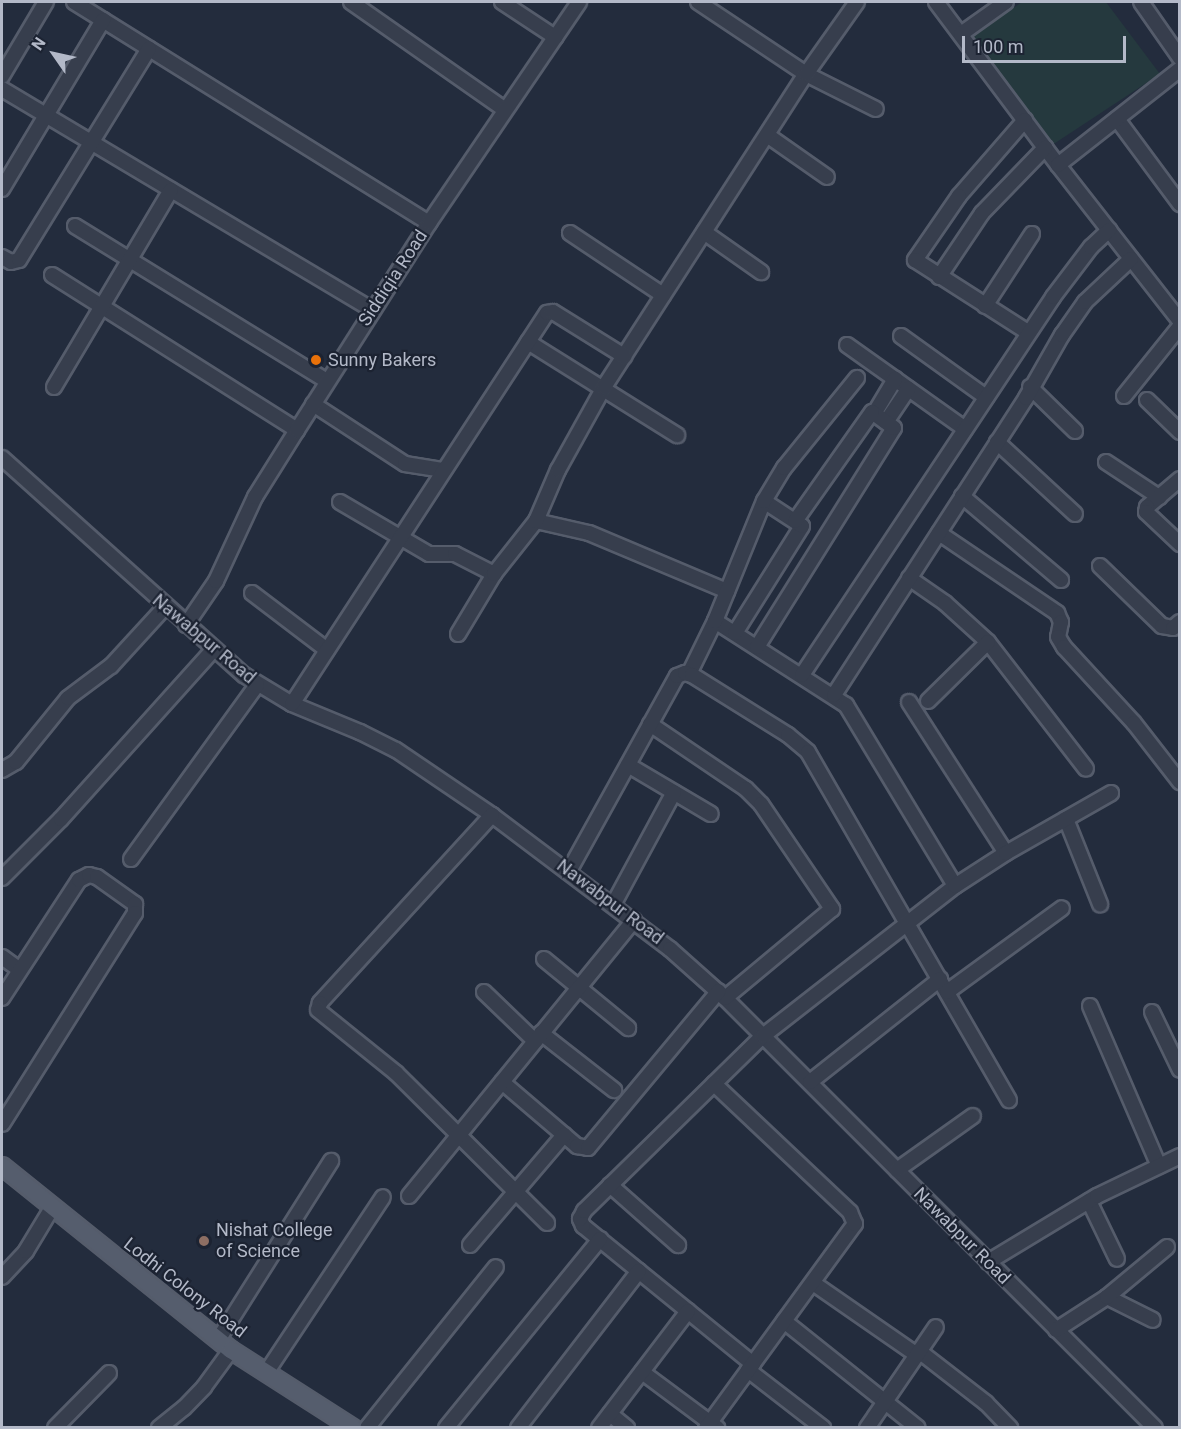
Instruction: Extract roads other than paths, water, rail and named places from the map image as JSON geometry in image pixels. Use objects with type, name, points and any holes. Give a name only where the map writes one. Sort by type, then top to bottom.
[{"type":"main road","name":"Lodhi Colony Road","points":[[2,1166],[225,1345],[353,1428]]},
{"type":"street","points":[[2,76],[46,2]]},
{"type":"street","points":[[74,2],[429,224]]},
{"type":"street","points":[[351,2],[505,110]]},
{"type":"street","points":[[502,2],[555,37]]},
{"type":"street","name":"Siddiqia Road","points":[[186,626],[216,581],[255,497],[327,381],[429,224],[579,2]]},
{"type":"street","points":[[698,2],[806,74],[876,109]]},
{"type":"street","points":[[458,634],[494,573],[536,521],[558,470],[604,387],[806,74],[857,2]]},
{"type":"street","points":[[936,2],[1179,323],[1125,396]]},
{"type":"street","points":[[962,34],[1006,2]]},
{"type":"street","points":[[1141,2],[1179,58]]},
{"type":"street","points":[[2,189],[102,20]]},
{"type":"street","points":[[2,257],[11,262],[19,260],[149,49]]},
{"type":"street","points":[[1058,165],[1179,69]]},
{"type":"street","points":[[2,89],[373,310]]},
{"type":"street","points":[[1117,118],[1179,204]]},
{"type":"street","points":[[1025,120],[959,196],[915,258],[916,262],[1029,333]]},
{"type":"street","points":[[767,135],[827,177]]},
{"type":"street","points":[[939,277],[982,213],[1045,148]]},
{"type":"street","points":[[54,387],[171,190]]},
{"type":"street","points":[[75,226],[327,381]]},
{"type":"street","points":[[802,675],[1029,333],[1091,247],[1108,230]]},
{"type":"street","points":[[704,232],[761,272]]},
{"type":"street","points":[[570,234],[663,295]]},
{"type":"street","points":[[985,306],[1032,234]]},
{"type":"street","points":[[834,695],[1085,302],[1131,259]]},
{"type":"street","points":[[52,275],[297,430]]},
{"type":"street","points":[[292,704],[549,311],[624,356]]},
{"type":"street","points":[[901,336],[986,397]]},
{"type":"street","points":[[528,342],[604,387],[677,435]]},
{"type":"street","points":[[847,345],[965,429]]},
{"type":"street","points":[[689,674],[715,621],[764,501],[784,468],[857,378]]},
{"type":"street","points":[[880,418],[895,379]]},
{"type":"street","points":[[1030,387],[1075,431]]},
{"type":"street","points":[[880,418],[908,389]]},
{"type":"street","points":[[1148,400],[1179,432]]},
{"type":"street","points":[[313,404],[405,464],[444,470]]},
{"type":"street","points":[[757,647],[894,429],[871,413],[795,521]]},
{"type":"street","points":[[997,442],[1075,514]]},
{"type":"street","name":"Nawabpur Road","points":[[2,458],[186,626],[257,685],[292,704],[376,739],[492,815],[634,920],[722,994],[1155,1428]]},
{"type":"street","points":[[1106,462],[1159,497]]},
{"type":"street","points":[[1179,479],[1146,512],[1179,544]]},
{"type":"street","points":[[962,496],[1061,580]]},
{"type":"street","points":[[340,501],[429,554],[455,554],[494,573]]},
{"type":"street","points":[[735,633],[802,528],[764,501]]},
{"type":"street","points":[[536,521],[589,533],[727,591]]},
{"type":"street","points":[[939,533],[1057,613],[1061,622],[1058,636],[1064,647],[1134,723],[1179,782]]},
{"type":"street","points":[[1100,566],[1162,626],[1173,628],[1179,622]]},
{"type":"street","points":[[909,578],[945,603],[988,642],[1086,769]]},
{"type":"street","points":[[252,593],[327,650]]},
{"type":"street","points":[[2,770],[16,762],[68,698],[111,666],[165,607]]},
{"type":"street","points":[[715,621],[834,695],[846,705],[955,886]]},
{"type":"street","points":[[928,701],[988,642]]},
{"type":"street","points":[[2,878],[62,819],[213,650]]},
{"type":"street","points":[[569,871],[677,675],[689,674],[788,735],[808,752],[1009,1100]]},
{"type":"street","points":[[131,859],[257,685]]},
{"type":"street","points":[[909,702],[959,776],[1006,853]]},
{"type":"street","points":[[502,1082],[577,1146],[588,1148],[722,994],[832,909],[761,804],[746,789],[650,724]]},
{"type":"street","points":[[628,765],[711,814]]},
{"type":"street","points":[[613,905],[674,792]]},
{"type":"street","points":[[822,1428],[688,1311],[583,1226],[580,1219],[584,1211],[610,1185],[763,1036],[955,886],[1006,853],[1111,794]]},
{"type":"street","points":[[492,815],[318,1006],[320,1013],[396,1073],[548,1223]]},
{"type":"street","points":[[1066,819],[1100,904]]},
{"type":"street","points":[[2,998],[84,877],[97,877],[136,907],[135,914],[2,1124]]},
{"type":"street","points":[[947,992],[1062,908]]},
{"type":"street","points":[[409,1196],[634,920]]},
{"type":"street","points":[[2,957],[20,970]]},
{"type":"street","points":[[544,959],[628,1028]]},
{"type":"street","points":[[810,1082],[940,979]]},
{"type":"street","points":[[484,992],[538,1037],[614,1090]]},
{"type":"street","points":[[1090,1006],[1159,1166]]},
{"type":"street","points":[[1152,1012],[1179,1070]]},
{"type":"street","points":[[642,1372],[711,1426],[855,1224],[855,1219],[714,1084]]},
{"type":"street","points":[[897,1170],[973,1116]]},
{"type":"street","points":[[470,1245],[517,1193],[564,1135]]},
{"type":"street","points":[[988,1262],[1089,1201],[1179,1156]]},
{"type":"street","points":[[159,1428],[197,1394],[331,1161]]},
{"type":"street","points":[[610,1185],[678,1245]]},
{"type":"street","points":[[266,1373],[383,1197]]},
{"type":"street","points":[[1089,1201],[1117,1260]]},
{"type":"street","points":[[2,1276],[26,1251],[52,1208]]},
{"type":"street","points":[[446,1428],[600,1239]]},
{"type":"street","points":[[1056,1330],[1107,1297],[1167,1247]]},
{"type":"street","points":[[367,1428],[496,1267]]},
{"type":"street","points":[[518,1428],[639,1271]]},
{"type":"street","points":[[813,1283],[918,1353],[986,1403],[1010,1428]]},
{"type":"street","points":[[1107,1297],[1153,1320]]},
{"type":"street","points":[[599,1428],[688,1311]]},
{"type":"street","points":[[784,1321],[918,1428]]},
{"type":"street","points":[[867,1428],[936,1327]]},
{"type":"street","points":[[55,1428],[109,1373]]},
{"type":"street","points":[[610,1414],[627,1428]]},
{"type":"place","name":"Sunny Bakers","points":[[316,360]]},
{"type":"place","name":"Nishat College of Science","points":[[204,1241]]}]
